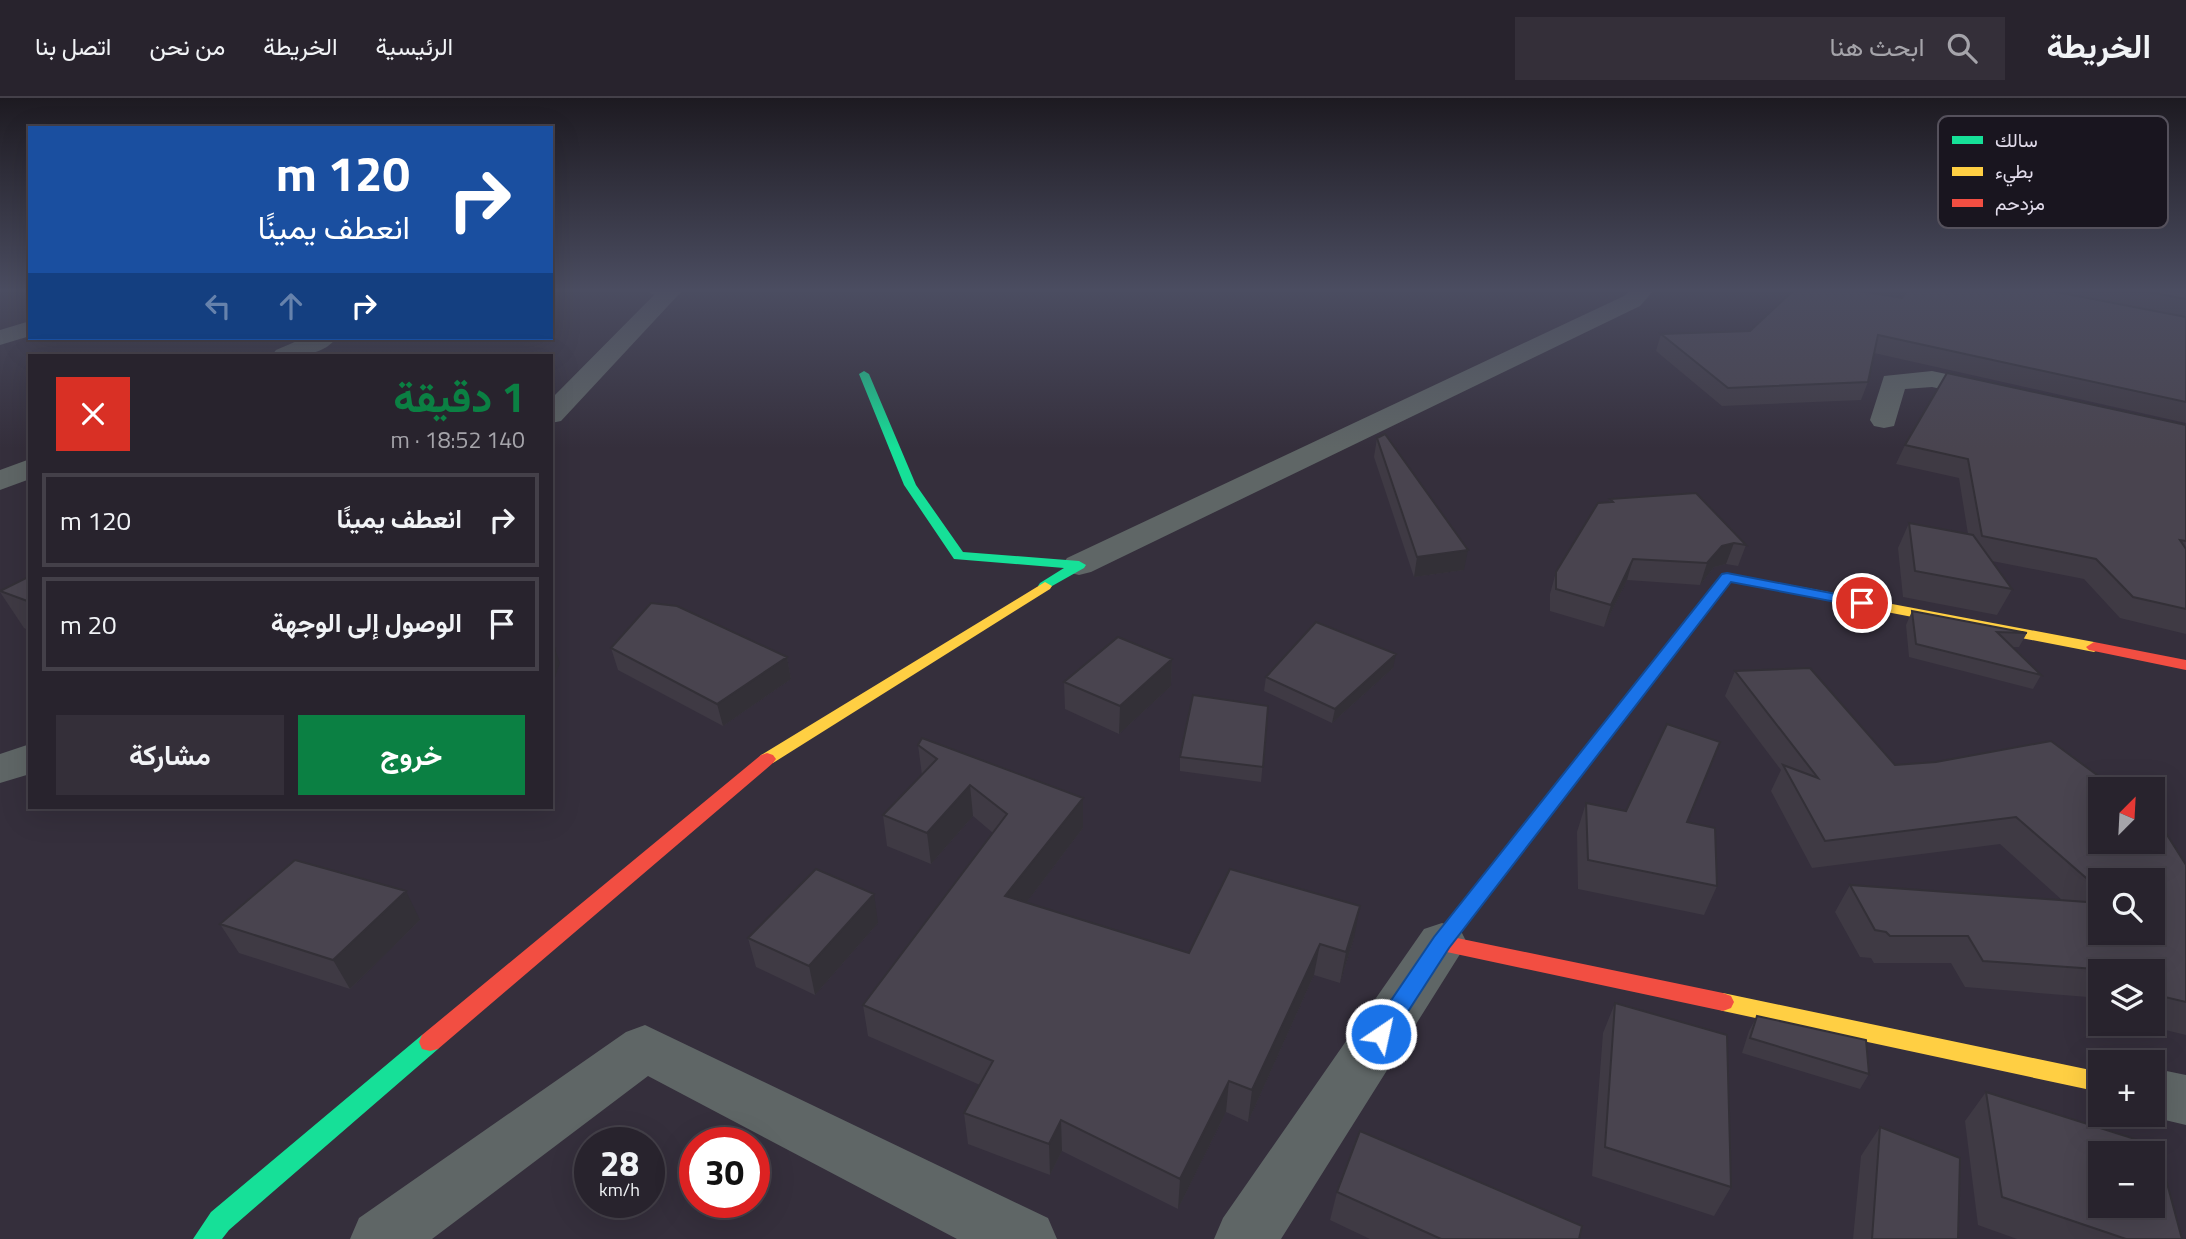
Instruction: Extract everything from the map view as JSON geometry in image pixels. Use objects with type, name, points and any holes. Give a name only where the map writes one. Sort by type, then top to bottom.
[{"type":"street","points":[[287,354],[314,342]]},
{"type":"street","points":[[553,413],[621,342]]},
{"type":"street","points":[[206,1239],[220,1221],[757,765],[1079,565],[1546,342]]},
{"type":"street","points":[[864,374],[910,485],[959,556],[1079,565]]},
{"type":"street","points":[[1884,419],[1893,382],[1932,379],[2012,397]]},
{"type":"street","points":[[0,481],[28,469]]},
{"type":"street","points":[[1245,1239],[1442,943],[1727,577],[2186,665]]},
{"type":"street","points":[[0,769],[28,759]]},
{"type":"street","points":[[1442,943],[2088,1079]]},
{"type":"street","points":[[381,1239],[645,1048],[1020,1239],[1026,1239]]},
{"type":"street","points":[[2165,1096],[2186,1100]]},
{"type":"building","points":[[1671,342],[1876,342],[1868,382],[1728,388]]},
{"type":"building","points":[[1911,342],[2186,342],[2186,402]]},
{"type":"building","points":[[1947,373],[2186,425],[2186,541],[2180,540],[2186,549],[2186,609],[2133,597],[2096,559],[1982,536],[1968,459],[1905,445]]},
{"type":"building","points":[[1385,434],[1468,550],[1417,557],[1377,438]]},
{"type":"building","points":[[1696,493],[1746,545],[1734,543],[1722,546],[1707,563],[1633,559],[1611,605],[1556,589],[1556,572],[1598,503],[1613,502],[1610,499]]},
{"type":"building","points":[[1909,523],[1973,535],[2012,589],[1915,571]]},
{"type":"building","points":[[28,577],[28,601],[0,591]]},
{"type":"building","points":[[651,603],[677,606],[787,657],[717,704],[611,648]]},
{"type":"building","points":[[1912,611],[2027,633],[1997,632],[2041,675],[1916,644]]},
{"type":"building","points":[[1316,622],[1396,654],[1335,709],[1266,677]]},
{"type":"building","points":[[1118,637],[1172,659],[1120,706],[1064,682]]},
{"type":"building","points":[[1810,668],[1895,765],[1936,762],[2051,741],[2100,777],[2088,777],[2088,854],[2165,854],[2165,832],[2186,865],[2186,1002],[2165,997],[2165,959],[2088,959],[2088,968],[1983,961],[1968,936],[1890,936],[1886,932],[1875,930],[1850,885],[2088,902],[2088,945],[2165,945],[2165,868],[2088,868],[2088,880],[2016,817],[1825,841],[1783,765],[1818,778],[1735,671]]},
{"type":"building","points":[[1193,695],[1268,706],[1263,767],[1180,757]]},
{"type":"building","points":[[1667,724],[1720,742],[1687,822],[1715,828],[1717,886],[1588,860],[1586,803],[1626,811]]},
{"type":"building","points":[[922,738],[1083,798],[1005,896],[1189,953],[1230,869],[1360,906],[1346,952],[1320,944],[1252,1090],[1229,1081],[1180,1179],[1061,1120],[1049,1144],[964,1113],[993,1061],[863,1005],[1007,814],[970,785],[927,833],[883,815],[937,759],[918,745]]},
{"type":"building","points":[[295,860],[406,891],[333,960],[220,924]]},
{"type":"building","points":[[816,869],[874,894],[809,966],[748,938]]},
{"type":"building","points":[[1615,1003],[1727,1035],[1731,1187],[1605,1147]]},
{"type":"building","points":[[1757,1016],[1866,1040],[1869,1074],[1750,1038]]},
{"type":"building","points":[[1986,1092],[2088,1124],[2088,1127],[2097,1127],[2141,1141],[2088,1141],[2088,1218],[2165,1218],[2165,1176],[2182,1239],[2126,1239],[2002,1197]]},
{"type":"building","points":[[1880,1127],[1960,1158],[1958,1239],[1872,1239]]},
{"type":"building","points":[[1360,1131],[1582,1226],[1579,1239],[1441,1239],[1337,1192]]},
{"type":"traffic: fast","points":[[864,374],[910,485],[959,556],[1079,565],[1045,586]]},
{"type":"traffic: fast","points":[[206,1239],[220,1221],[430,1042]]},
{"type":"traffic: slow","points":[[1642,687],[1727,577],[2094,647]]},
{"type":"traffic: slow","points":[[767,759],[1045,586]]},
{"type":"traffic: slow","points":[[1723,1002],[2088,1079]]},
{"type":"traffic: jam","points":[[2094,647],[2186,665]]},
{"type":"traffic: jam","points":[[1642,687],[1442,943],[1723,1002]]},
{"type":"traffic: jam","points":[[430,1042],[767,759]]},
{"type":"route","points":[[1381,1034],[1442,943],[1727,577],[1862,603]]}]
